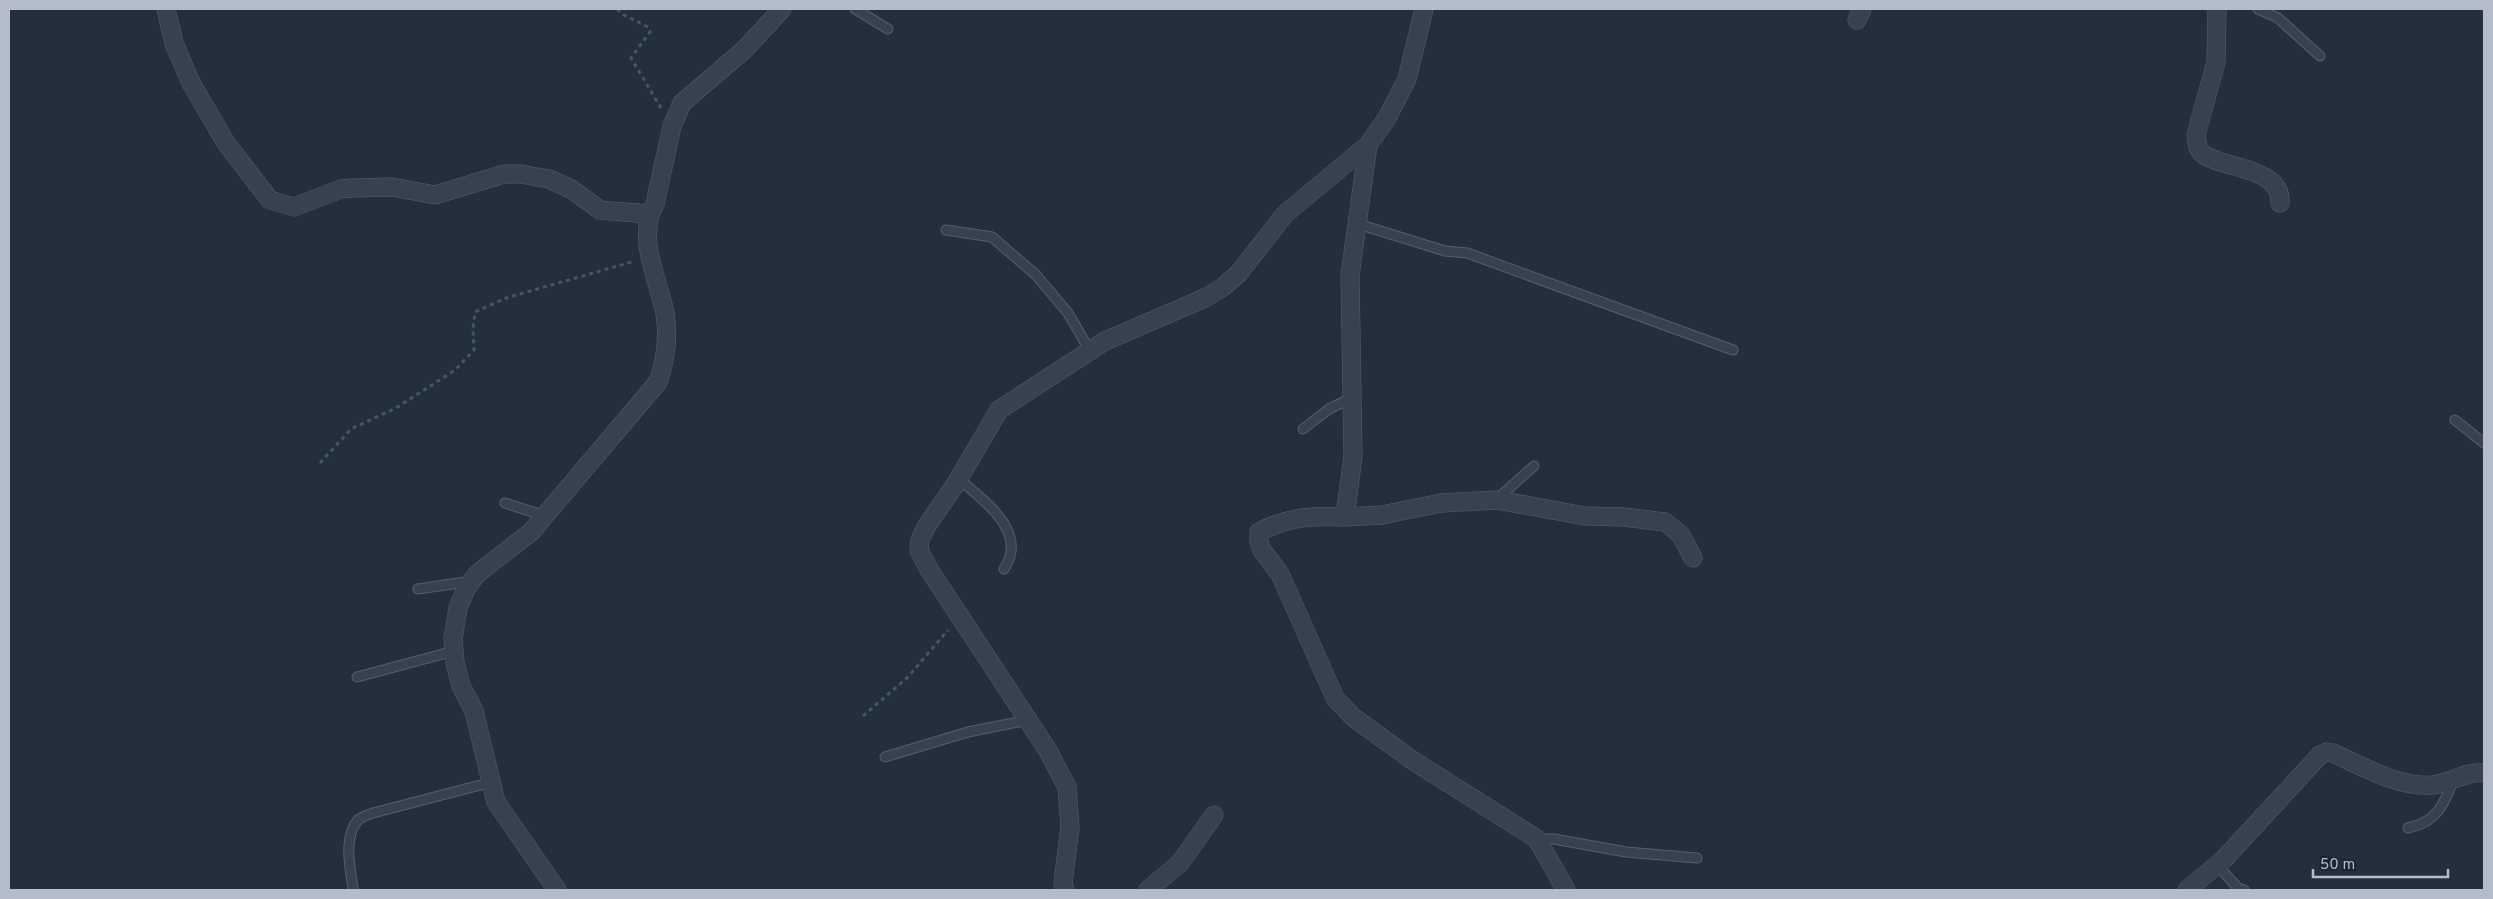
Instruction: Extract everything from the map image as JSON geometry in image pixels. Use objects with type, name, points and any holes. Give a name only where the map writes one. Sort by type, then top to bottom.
[{"type":"street","points":[[166,9],[174,43],[191,83],[226,143],[270,200],[294,207],[341,188],[392,187],[435,196],[504,174],[520,174],[549,178],[571,189],[600,210],[649,214]]},
{"type":"street","points":[[557,890],[496,802],[493,782],[474,711],[461,686],[454,651],[453,639],[458,608],[472,581],[497,557],[531,532],[658,382],[666,360],[667,342],[665,315],[650,257],[649,214],[655,204],[672,126],[682,103],[744,50],[782,9]]},
{"type":"street","points":[[1065,890],[1063,883],[1070,827],[1066,787],[1047,749],[919,550],[920,540],[926,527],[959,479],[999,410],[1105,342],[1205,298],[1223,287],[1240,273],[1285,214],[1368,145],[1387,118],[1407,79],[1424,9]]},
{"type":"street","points":[[2217,9],[2216,62],[2196,135],[2197,147],[2203,155],[2248,169],[2267,178],[2277,190],[2280,203]]},
{"type":"street","points":[[1345,517],[1353,456],[1350,275],[1368,145]]},
{"type":"street","points":[[1566,890],[1537,839],[1412,760],[1353,717],[1335,698],[1280,574],[1262,550],[1258,537],[1259,532],[1301,517],[1382,515],[1441,503],[1497,500],[1585,516],[1624,517],[1665,522],[1681,535],[1693,558]]},
{"type":"street","points":[[2187,890],[2217,865],[2312,762],[2327,752],[2406,783],[2430,785],[2476,772],[2484,773]]},
{"type":"street","points":[[1148,890],[1180,863],[1214,815]]},
{"type":"lane","points":[[855,9],[888,29]]},
{"type":"lane","points":[[2258,9],[2278,18],[2320,56]]},
{"type":"lane","points":[[1358,224],[1445,251],[1467,253],[1733,350]]},
{"type":"lane","points":[[946,230],[992,237],[1036,276],[1068,313],[1090,351]]},
{"type":"lane","points":[[1303,429],[1329,409],[1351,398]]},
{"type":"lane","points":[[2455,420],[2484,443]]},
{"type":"lane","points":[[1497,500],[1534,466]]},
{"type":"lane","points":[[959,479],[987,504],[1004,524],[1011,538],[1012,550],[1009,562],[1004,570]]},
{"type":"lane","points":[[505,503],[545,516]]},
{"type":"lane","points":[[418,589],[472,581]]},
{"type":"lane","points":[[357,676],[454,651]]},
{"type":"lane","points":[[885,757],[968,732],[1028,720]]},
{"type":"lane","points":[[2408,828],[2423,825],[2435,815],[2449,793],[2454,778]]},
{"type":"lane","points":[[353,888],[349,857],[351,832],[359,819],[493,782]]},
{"type":"lane","points":[[1537,839],[1554,839],[1626,852],[1697,858]]},
{"type":"lane","points":[[2217,865],[2238,888],[2244,890]]},
{"type":"path","points":[[617,9],[624,15],[648,27],[650,32],[631,58],[672,126]]},
{"type":"path","points":[[320,463],[351,429],[396,408],[455,370],[474,350],[473,329],[475,312],[506,298],[593,271],[650,257]]},
{"type":"path","points":[[863,716],[908,677],[960,616]]}]
